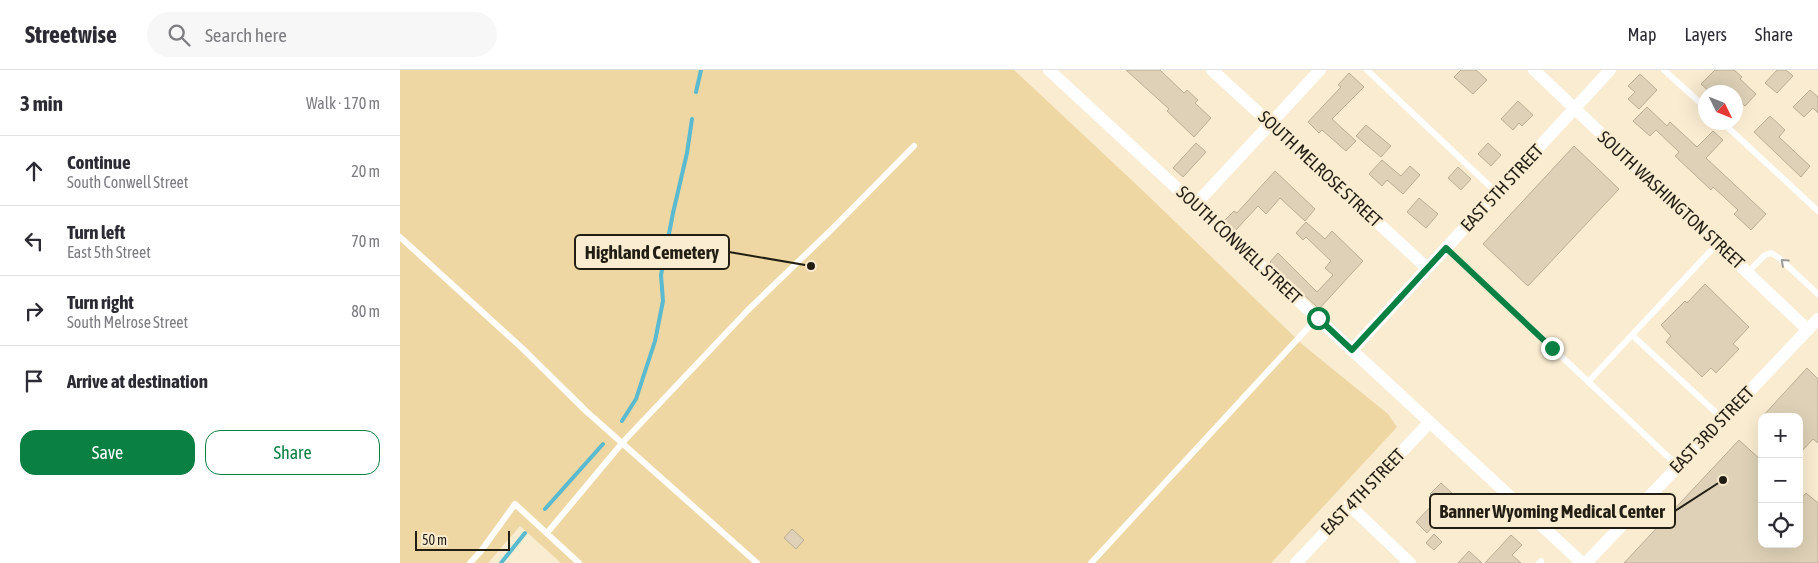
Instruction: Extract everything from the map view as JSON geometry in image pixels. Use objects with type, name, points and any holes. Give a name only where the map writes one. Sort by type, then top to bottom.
[{"type":"street","name":"SOUTH CONWELL STREET","points":[[1049,70],[1582,563]]},
{"type":"street","name":"SOUTH MELROSE STREET","points":[[1212,70],[1427,268]]},
{"type":"street","points":[[1195,205],[1320,70]]},
{"type":"street","name":"SOUTH WASHINGTON STREET","points":[[1534,70],[1808,330]]},
{"type":"street","name":"EAST 5TH STREET","points":[[1352,350],[1610,70]]},
{"type":"street","name":"EAST 3RD STREET","points":[[1586,563],[1818,318]]},
{"type":"street","name":"EAST 4TH STREET","points":[[1296,563],[1349,505],[1430,422]]},
{"type":"street","points":[[1349,505],[1410,563]]},
{"type":"lane","points":[[1367,70],[1497,193]]},
{"type":"lane","points":[[1664,70],[1698,101]]},
{"type":"lane","points":[[1731,130],[1818,211]]},
{"type":"lane","points":[[546,534],[623,442],[748,310],[914,146]]},
{"type":"lane","points":[[400,237],[522,348],[586,411],[757,563]]},
{"type":"lane","points":[[1588,382],[1717,244]]},
{"type":"lane","points":[[1446,248],[1678,466]]},
{"type":"lane","points":[[1748,273],[1765,255],[1771,253],[1778,256],[1818,294]]},
{"type":"lane","points":[[1091,563],[1318,318]]},
{"type":"lane","points":[[1632,335],[1723,419]]},
{"type":"lane","points":[[470,563],[515,504],[579,563]]},
{"type":"shaded area","points":[[400,70],[1014,70],[1303,345],[1388,414],[1397,427],[1271,563],[561,563],[520,526],[488,563],[400,563]]},
{"type":"building","points":[[1126,70],[1160,70],[1184,93],[1187,90],[1198,100],[1195,103],[1211,118],[1194,137],[1167,111],[1169,109]]},
{"type":"building","points":[[1461,70],[1476,70],[1487,80],[1473,94],[1454,77]]},
{"type":"building","points":[[1715,70],[1734,70],[1742,77],[1740,79],[1756,94],[1745,106],[1743,104],[1743,85],[1701,84]]},
{"type":"building","points":[[1777,70],[1786,70],[1793,76],[1777,93],[1765,83]]},
{"type":"building","points":[[1349,73],[1364,87],[1332,119],[1356,141],[1346,151],[1322,130],[1319,133],[1308,122],[1341,87],[1338,85]]},
{"type":"building","points":[[1640,74],[1657,90],[1639,109],[1628,99],[1635,92],[1628,86]]},
{"type":"building","points":[[1810,90],[1818,97],[1818,113],[1813,108],[1804,117],[1793,107]]},
{"type":"building","points":[[1518,101],[1533,115],[1522,126],[1519,123],[1513,130],[1501,119]]},
{"type":"building","points":[[1647,107],[1667,126],[1670,122],[1697,147],[1713,131],[1723,140],[1706,158],[1766,214],[1751,230],[1734,214],[1738,210],[1713,187],[1711,190],[1675,156],[1679,152],[1656,130],[1650,136],[1633,121]]},
{"type":"building","points":[[1770,116],[1785,130],[1779,137],[1810,166],[1801,177],[1754,132]]},
{"type":"building","points":[[1366,125],[1391,146],[1381,157],[1356,136]]},
{"type":"building","points":[[1196,143],[1206,152],[1183,177],[1173,168]]},
{"type":"building","points":[[1488,143],[1501,155],[1491,166],[1478,154]]},
{"type":"building","points":[[1574,146],[1619,189],[1528,286],[1483,244]]},
{"type":"building","points":[[1382,160],[1401,176],[1410,166],[1420,175],[1403,194],[1387,180],[1382,186],[1369,174]]},
{"type":"building","points":[[1458,167],[1471,179],[1461,190],[1448,178]]},
{"type":"building","points":[[1275,171],[1315,209],[1305,221],[1280,198],[1266,214],[1258,206],[1235,231],[1224,221],[1234,211],[1237,213]]},
{"type":"building","points":[[1419,198],[1438,214],[1426,228],[1407,212]]},
{"type":"building","points":[[1306,222],[1325,239],[1332,231],[1363,261],[1319,309],[1270,262],[1278,253],[1317,292],[1333,275],[1325,268],[1331,261],[1306,237],[1303,240],[1296,233]]},
{"type":"building","points":[[1705,284],[1749,327],[1733,344],[1739,349],[1716,373],[1711,368],[1702,377],[1666,342],[1671,336],[1661,325],[1685,301],[1687,303]]},
{"type":"building","points":[[1807,368],[1818,379],[1818,443],[1813,439],[1803,450],[1803,413],[1766,413]]},
{"type":"building","points":[[1739,440],[1758,457],[1758,548],[1803,548],[1803,496],[1806,493],[1818,503],[1818,563],[1624,563]]},
{"type":"building","points":[[1441,483],[1466,506],[1469,504],[1481,515],[1470,526],[1450,508],[1427,533],[1416,522],[1437,500],[1430,494]]},
{"type":"building","points":[[792,529],[804,540],[796,549],[784,538]]},
{"type":"building","points":[[1434,534],[1442,542],[1434,550],[1426,543]]},
{"type":"building","points":[[1511,535],[1522,545],[1512,555],[1521,563],[1485,563]]},
{"type":"building","points":[[1469,551],[1482,563],[1458,563]]},
{"type":"waterway","points":[[696,92],[701,70]]},
{"type":"waterway","points":[[622,421],[636,399],[655,341],[663,301],[661,275],[687,153],[692,119]]},
{"type":"waterway","points":[[545,509],[603,444]]},
{"type":"waterway","points":[[501,563],[525,533]]},
{"type":"place","name":"Highland Cemetery","points":[[811,266]]},
{"type":"place","name":"Banner Wyoming Medical Center","points":[[1723,480]]},
{"type":"route","points":[[1318,318],[1352,350],[1446,248],[1552,348]]}]
